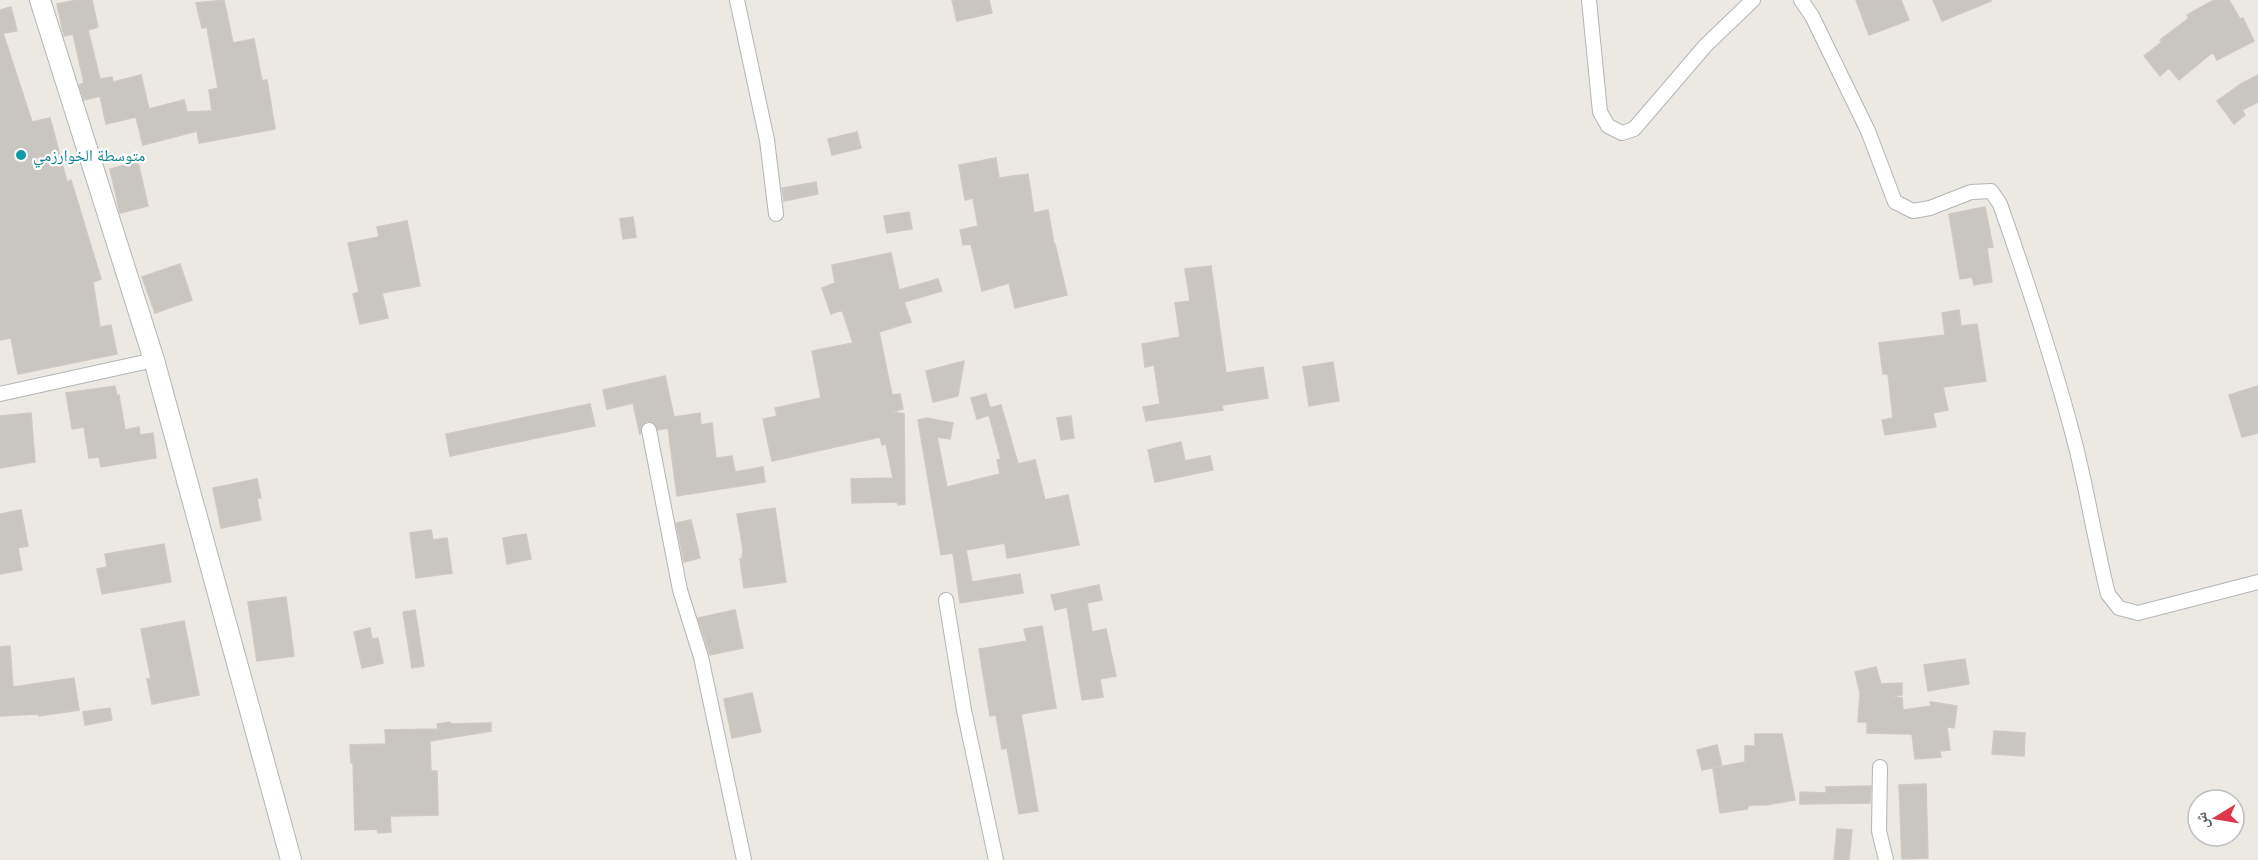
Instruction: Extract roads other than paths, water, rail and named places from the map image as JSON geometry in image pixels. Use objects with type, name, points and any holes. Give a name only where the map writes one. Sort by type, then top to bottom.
[{"type":"main road","points":[[40,0],[154,360],[291,860]]},
{"type":"street","points":[[737,0],[767,140],[776,214]]},
{"type":"street","points":[[1589,0],[1600,112],[1608,126],[1622,133],[1634,129],[1706,45],[1753,0]]},
{"type":"street","points":[[1801,0],[1812,16],[1868,131],[1896,202],[1913,211],[1930,208],[1971,192],[1991,191],[2000,204],[2032,296],[2076,448],[2108,594],[2119,608],[2138,613],[2258,582]]},
{"type":"street","points":[[0,394],[154,360]]},
{"type":"street","points":[[649,430],[680,590],[700,657],[744,860]]},
{"type":"street","points":[[946,600],[964,710],[996,860]]},
{"type":"street","points":[[1880,767],[1879,831],[1886,860]]},
{"type":"place","name":"متوسطة الخوارزمي","points":[[21,155]]}]
